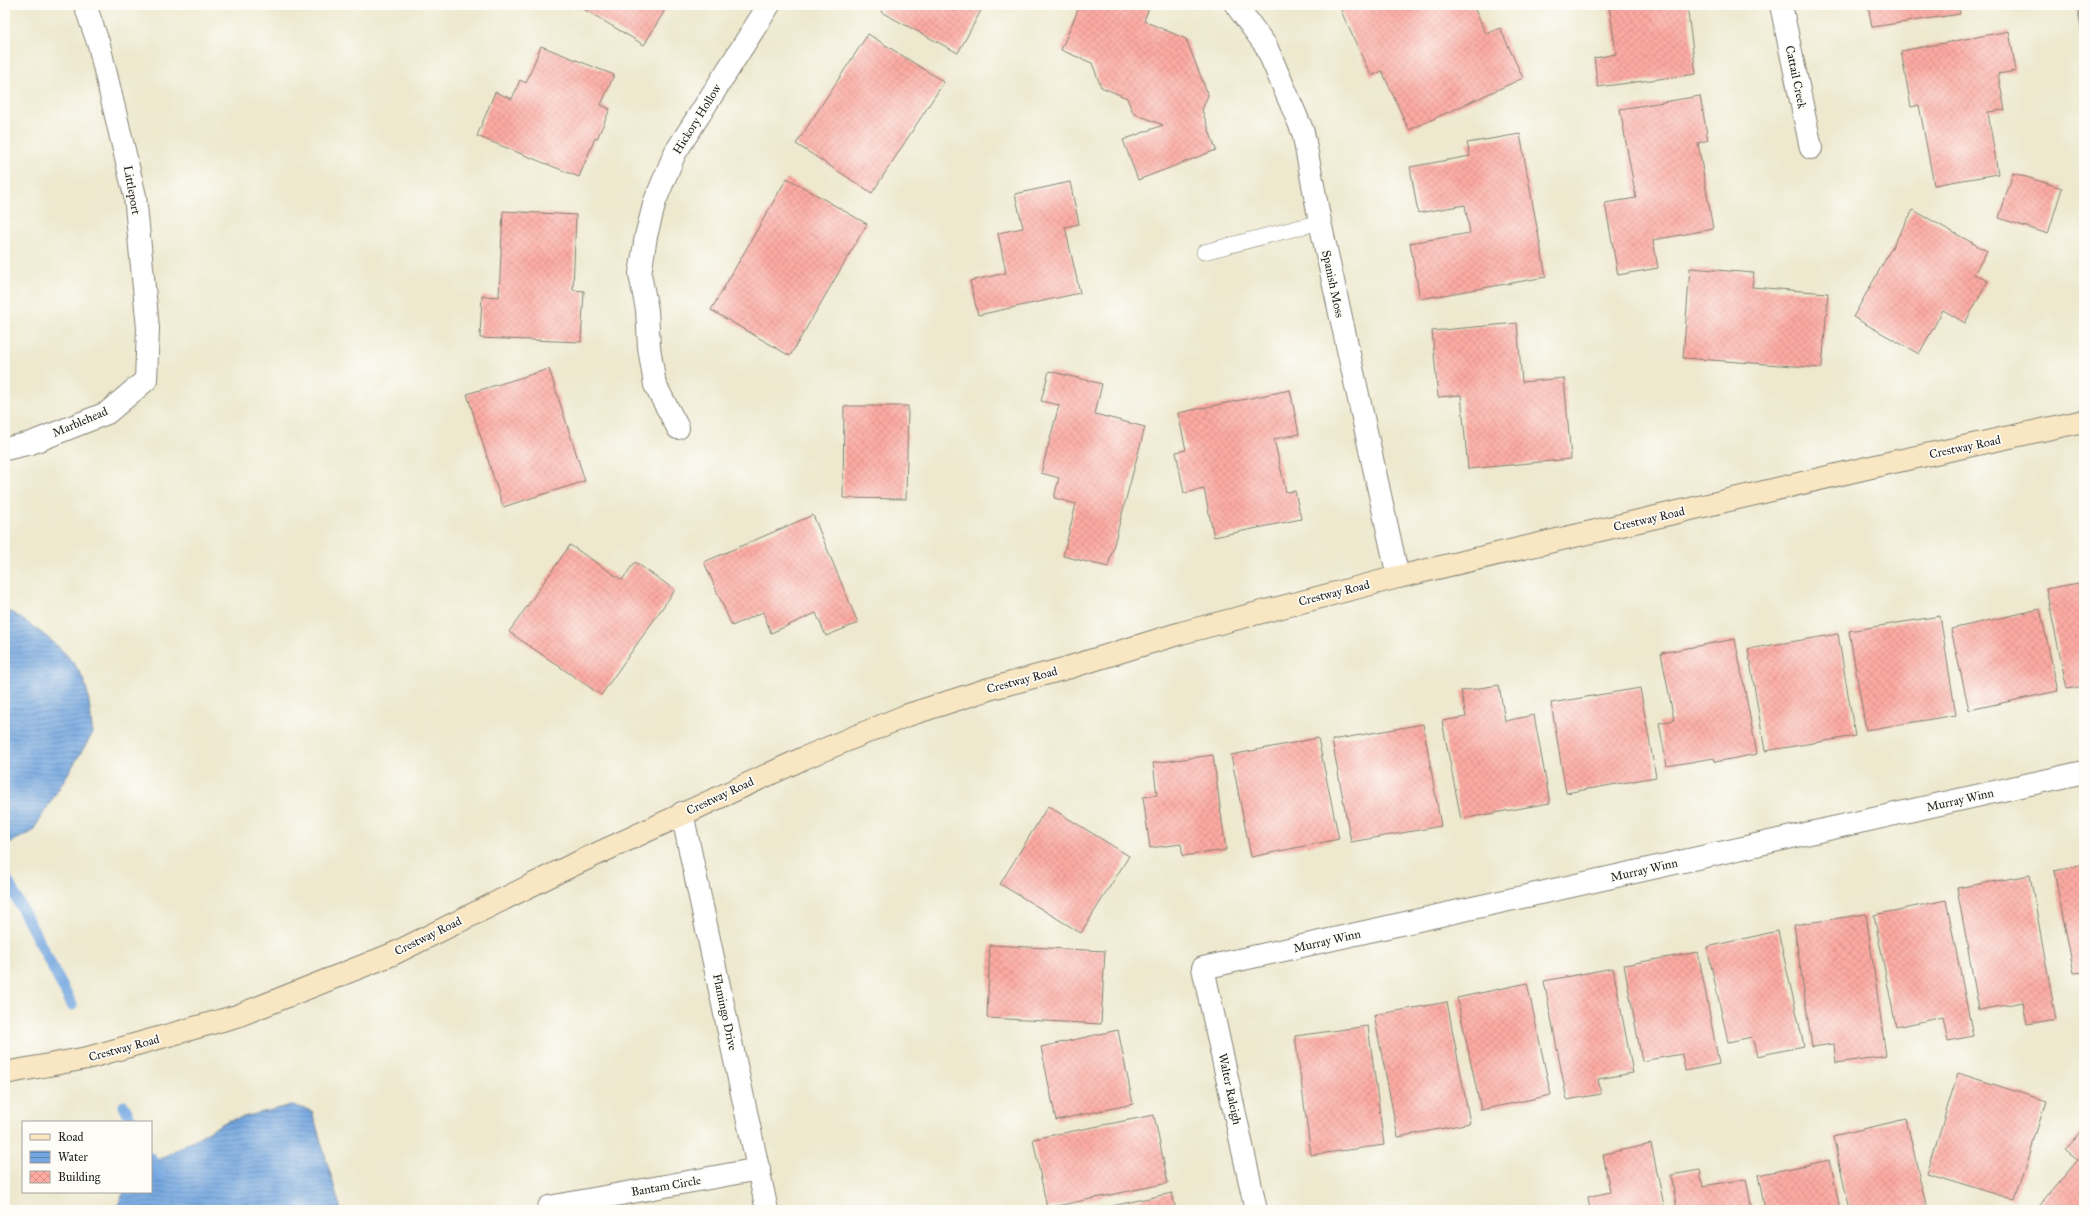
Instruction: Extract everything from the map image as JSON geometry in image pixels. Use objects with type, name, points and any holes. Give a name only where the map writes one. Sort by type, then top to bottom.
[{"type":"main road","name":"Crestway Road","points":[[5,1073],[87,1058],[237,1016],[392,954],[682,813],[804,758],[905,716],[989,688],[1067,668],[1181,633],[1398,577],[1884,464],[2084,420]]},
{"type":"street","name":"Littleport","points":[[85,5],[99,45],[135,196],[148,328],[146,380]]},
{"type":"street","name":"Hickory Hollow","points":[[678,428],[655,385],[649,347],[647,310],[640,274],[646,236],[655,202],[675,153],[769,5]]},
{"type":"street","name":"Spanish Moss","points":[[1236,5],[1266,46],[1303,132],[1320,222],[1398,577]]},
{"type":"street","name":"Cattail Creek","points":[[1781,5],[1811,148]]},
{"type":"street","name":"Marblehead","points":[[5,449],[31,443],[107,413],[146,380]]},
{"type":"street","name":"Murray Winn","points":[[1203,968],[2084,772]]},
{"type":"street","name":"Flamingo Drive","points":[[682,813],[768,1210]]},
{"type":"street","name":"Walter Raleigh","points":[[1203,968],[1256,1210]]},
{"type":"street","name":"Bantam Circle","points":[[549,1207],[759,1170]]},
{"type":"lane","points":[[1204,252],[1320,222]]},
{"type":"water","points":[[5,612],[11,612],[32,626],[53,642],[71,660],[84,681],[88,693],[93,733],[32,832],[5,845]]},
{"type":"water","points":[[292,1105],[312,1111],[341,1210],[118,1210],[117,1207],[124,1193],[152,1193],[152,1163],[227,1121]]},
{"type":"building","points":[[577,5],[668,5],[644,45]]},
{"type":"building","points":[[885,5],[984,5],[958,53],[881,12]]},
{"type":"building","points":[[1080,5],[1150,5],[1144,21],[1186,39],[1208,95],[1202,110],[1216,150],[1138,180],[1123,140],[1163,125],[1133,113],[1127,98],[1101,87],[1092,63],[1061,50]]},
{"type":"building","points":[[1353,5],[1473,5],[1486,34],[1500,28],[1523,78],[1409,130],[1382,71],[1371,76],[1341,11]]},
{"type":"building","points":[[1609,5],[1687,5],[1696,74],[1598,87],[1594,58],[1616,54]]},
{"type":"building","points":[[1868,5],[1958,5],[1960,14],[1872,27]]},
{"type":"building","points":[[2077,5],[2084,5],[2084,39],[2083,39]]},
{"type":"building","points":[[2009,31],[2016,71],[1998,74],[2005,110],[1988,112],[1998,174],[1934,185],[1919,105],[1911,107],[1901,51]]},
{"type":"building","points":[[868,34],[944,82],[872,193],[796,144]]},
{"type":"building","points":[[541,46],[614,75],[601,105],[610,109],[597,139],[595,138],[579,177],[477,136],[495,92],[512,99],[520,80],[526,83]]},
{"type":"building","points":[[1700,96],[1708,140],[1698,143],[1713,229],[1653,240],[1658,268],[1618,275],[1605,203],[1636,198],[1620,109]]},
{"type":"building","points":[[1520,134],[1546,277],[1420,299],[1410,243],[1470,233],[1465,205],[1418,213],[1410,167],[1470,156],[1467,143]]},
{"type":"building","points":[[2013,173],[2062,188],[2048,234],[1999,218]]},
{"type":"building","points":[[787,178],[867,224],[790,356],[711,310]]},
{"type":"building","points":[[1070,182],[1079,224],[1065,227],[1080,293],[978,315],[970,281],[1006,273],[998,233],[1023,228],[1015,194]]},
{"type":"building","points":[[1913,210],[1987,251],[1974,274],[1988,281],[1965,323],[1943,310],[1919,354],[1853,317]]},
{"type":"building","points":[[503,211],[576,215],[573,290],[584,291],[581,342],[480,338],[482,296],[499,297]]},
{"type":"building","points":[[1690,268],[1754,273],[1752,287],[1828,293],[1822,368],[1683,358]]},
{"type":"building","points":[[1517,323],[1522,382],[1564,378],[1571,459],[1468,469],[1461,395],[1438,397],[1432,331]]},
{"type":"building","points":[[549,369],[585,481],[503,507],[467,394]]},
{"type":"building","points":[[1049,371],[1102,384],[1095,414],[1145,427],[1108,567],[1063,556],[1076,504],[1054,498],[1059,478],[1041,473],[1059,405],[1041,401]]},
{"type":"building","points":[[1290,390],[1299,434],[1274,439],[1286,492],[1295,491],[1301,519],[1214,537],[1204,489],[1184,493],[1176,452],[1186,450],[1178,413]]},
{"type":"building","points":[[844,406],[908,406],[906,499],[843,498]]},
{"type":"building","points":[[813,515],[858,623],[826,636],[816,613],[771,633],[763,612],[732,626],[704,562]]},
{"type":"building","points":[[570,545],[622,580],[635,562],[675,590],[601,695],[509,632]]},
{"type":"building","points":[[2084,582],[2084,686],[2067,689],[2046,589]]},
{"type":"building","points":[[2040,609],[2058,691],[1969,710],[1951,629]]},
{"type":"building","points":[[1940,616],[1956,715],[1866,730],[1849,631]]},
{"type":"building","points":[[1838,634],[1855,736],[1765,751],[1748,649]]},
{"type":"building","points":[[1735,639],[1757,754],[1715,762],[1714,758],[1667,766],[1659,723],[1674,720],[1661,653]]},
{"type":"building","points":[[1499,685],[1505,721],[1534,715],[1550,803],[1461,819],[1442,721],[1466,717],[1461,691]]},
{"type":"building","points":[[1640,688],[1656,777],[1566,793],[1551,703]]},
{"type":"building","points":[[1423,724],[1441,826],[1351,842],[1332,740]]},
{"type":"building","points":[[1318,738],[1339,839],[1251,857],[1231,755]]},
{"type":"building","points":[[1213,755],[1226,850],[1183,856],[1181,844],[1150,848],[1143,797],[1157,795],[1153,763]]},
{"type":"building","points":[[1048,806],[1129,856],[1081,933],[1000,884]]},
{"type":"building","points":[[2084,865],[2084,972],[2074,973],[2054,871]]},
{"type":"building","points":[[2030,875],[2056,1019],[2027,1024],[2023,1002],[1979,1010],[1957,888]]},
{"type":"building","points":[[1946,900],[1973,1036],[1948,1041],[1943,1017],[1896,1027],[1874,915]]},
{"type":"building","points":[[1866,914],[1886,1056],[1836,1063],[1834,1044],[1812,1047],[1794,925]]},
{"type":"building","points":[[1778,931],[1804,1046],[1757,1056],[1752,1037],[1728,1042],[1707,947]]},
{"type":"building","points":[[990,945],[1105,951],[1101,1024],[987,1018]]},
{"type":"building","points":[[1698,952],[1719,1064],[1685,1071],[1682,1054],[1642,1061],[1624,965]]},
{"type":"building","points":[[1613,968],[1633,1073],[1598,1079],[1601,1094],[1567,1100],[1544,981]]},
{"type":"building","points":[[1527,983],[1551,1095],[1481,1110],[1457,998]]},
{"type":"building","points":[[1447,1002],[1470,1123],[1398,1137],[1374,1015]]},
{"type":"building","points":[[1368,1026],[1384,1145],[1311,1155],[1295,1036]]},
{"type":"building","points":[[1118,1030],[1133,1104],[1056,1120],[1041,1047]]},
{"type":"building","points":[[1958,1073],[2046,1101],[2015,1200],[1927,1173]]},
{"type":"building","points":[[1154,1115],[1168,1183],[1047,1208],[1033,1139]]},
{"type":"building","points":[[1906,1119],[1927,1210],[1850,1210],[1833,1136]]},
{"type":"building","points":[[2084,1128],[2084,1210],[2035,1210],[2078,1160],[2065,1149]]},
{"type":"building","points":[[1651,1144],[1665,1210],[1590,1210],[1588,1197],[1610,1192],[1603,1154]]},
{"type":"building","points":[[1830,1160],[1840,1210],[1765,1210],[1758,1175]]},
{"type":"building","points":[[1700,1170],[1703,1186],[1746,1179],[1752,1210],[1677,1210],[1671,1175]]},
{"type":"building","points":[[1172,1193],[1176,1210],[1098,1210],[1098,1209]]},
{"type":"waterway","points":[[5,876],[72,1005]]},
{"type":"waterway","points":[[124,1106],[132,1121]]},
{"type":"waterway","points":[[152,1160],[160,1175]]}]
